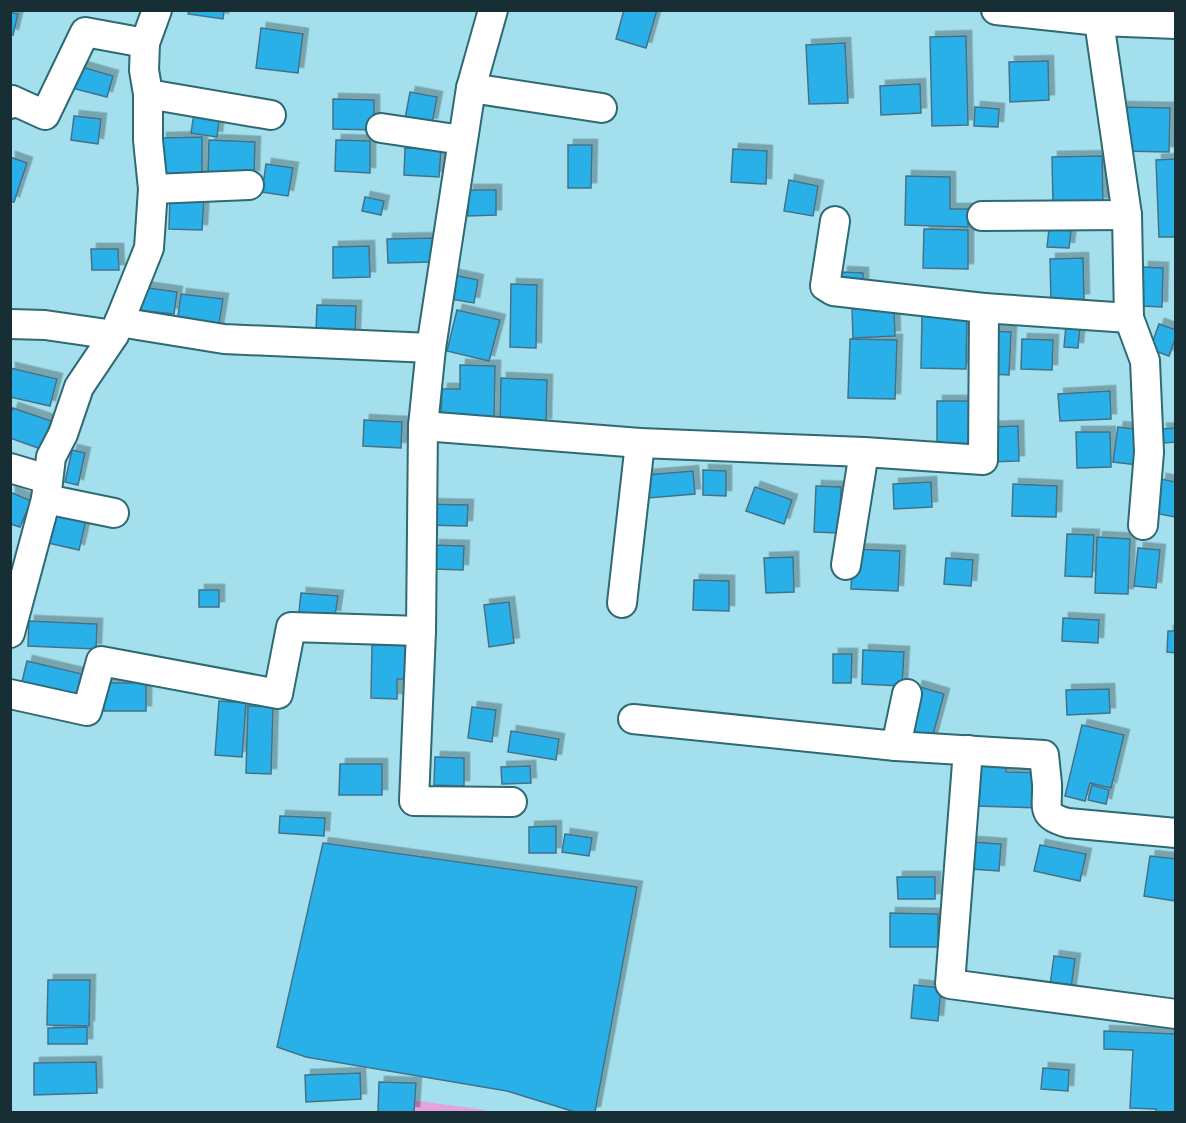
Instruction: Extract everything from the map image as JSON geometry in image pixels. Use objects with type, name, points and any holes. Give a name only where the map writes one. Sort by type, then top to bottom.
[{"type":"street","points":[[10,633],[46,489],[51,457],[63,434],[79,387],[116,329],[140,276],[149,248],[153,189],[148,140],[148,94],[144,70],[145,43],[157,10]]},
{"type":"street","points":[[493,10],[471,88],[462,140],[431,348],[423,426],[421,632],[414,801],[513,802]]},
{"type":"street","points":[[996,10],[1045,13],[1099,21],[1176,24]]},
{"type":"street","points":[[1099,21],[1126,215],[1129,318],[1145,361],[1149,452],[1143,525]]},
{"type":"street","points":[[10,104],[12,100],[45,115],[85,32],[145,43]]},
{"type":"street","points":[[471,88],[602,108]]},
{"type":"street","points":[[148,94],[271,115]]},
{"type":"street","points":[[381,128],[462,140]]},
{"type":"street","points":[[153,189],[249,185]]},
{"type":"street","points":[[982,216],[1126,215]]},
{"type":"street","points":[[835,221],[825,286],[833,291],[984,308],[1129,318]]},
{"type":"street","points":[[423,426],[640,443],[864,452],[983,460],[984,308]]},
{"type":"street","points":[[10,324],[116,329],[224,339],[431,348]]},
{"type":"street","points":[[622,603],[640,443]]},
{"type":"street","points":[[846,565],[864,452]]},
{"type":"street","points":[[10,468],[46,489],[114,513]]},
{"type":"street","points":[[10,694],[87,711],[101,661],[278,694],[291,627],[421,632]]},
{"type":"street","points":[[896,746],[907,694]]},
{"type":"street","points":[[633,719],[896,746],[1044,754],[1047,785],[1045,806],[1049,816],[1056,821],[1176,833]]},
{"type":"street","points":[[968,750],[950,984],[1176,1014]]},
{"type":"shaded area","points":[[403,1099],[485,1110],[485,1112],[401,1112]]},
{"type":"building","points":[[189,10],[224,10],[223,19],[188,14]]},
{"type":"building","points":[[624,10],[657,10],[646,48],[616,39]]},
{"type":"building","points":[[10,12],[18,14],[13,35],[10,34]]},
{"type":"building","points":[[261,28],[303,34],[298,73],[256,68]]},
{"type":"building","points":[[966,36],[968,125],[932,126],[930,37]]},
{"type":"building","points":[[845,43],[848,103],[809,104],[806,45]]},
{"type":"building","points":[[1048,61],[1049,100],[1010,102],[1009,62]]},
{"type":"building","points":[[75,65],[113,76],[107,97],[68,87]]},
{"type":"building","points":[[920,84],[921,113],[881,115],[880,86]]},
{"type":"building","points":[[410,92],[437,97],[432,124],[405,119]]},
{"type":"building","points":[[333,99],[374,100],[374,130],[333,129]]},
{"type":"building","points":[[195,107],[220,111],[217,137],[191,133]]},
{"type":"building","points":[[975,107],[999,109],[998,127],[974,126]]},
{"type":"building","points":[[1122,107],[1170,108],[1169,152],[1121,151]]},
{"type":"building","points":[[74,116],[101,119],[98,144],[71,140]]},
{"type":"building","points":[[202,137],[202,178],[161,179],[161,138]]},
{"type":"building","points":[[209,140],[255,142],[254,176],[208,175]]},
{"type":"building","points":[[336,140],[370,141],[370,173],[335,171]]},
{"type":"building","points":[[568,145],[592,145],[591,188],[568,188]]},
{"type":"building","points":[[405,148],[441,149],[439,177],[404,175]]},
{"type":"building","points":[[733,149],[767,151],[766,184],[731,182]]},
{"type":"building","points":[[1102,156],[1103,203],[1053,204],[1052,157]]},
{"type":"building","points":[[10,157],[27,163],[14,202],[10,201]]},
{"type":"building","points":[[1176,159],[1176,237],[1159,237],[1156,160]]},
{"type":"building","points":[[266,164],[293,168],[288,196],[262,192]]},
{"type":"building","points":[[906,176],[950,177],[950,209],[968,209],[968,227],[905,225]]},
{"type":"building","points":[[789,180],[818,186],[813,216],[784,211]]},
{"type":"building","points":[[468,190],[496,190],[496,215],[468,216]]},
{"type":"building","points":[[170,196],[204,197],[202,230],[169,229]]},
{"type":"building","points":[[365,197],[384,201],[381,215],[362,211]]},
{"type":"building","points":[[924,229],[968,230],[968,269],[923,268]]},
{"type":"building","points":[[1049,229],[1071,231],[1069,248],[1047,247]]},
{"type":"building","points":[[434,238],[434,262],[388,263],[387,239]]},
{"type":"building","points":[[369,246],[370,277],[333,278],[333,247]]},
{"type":"building","points":[[91,249],[118,249],[119,270],[92,270]]},
{"type":"building","points":[[1083,258],[1084,299],[1051,301],[1050,259]]},
{"type":"building","points":[[1143,267],[1163,268],[1162,307],[1142,306]]},
{"type":"building","points":[[842,272],[863,273],[863,284],[842,284]]},
{"type":"building","points":[[454,275],[478,280],[474,303],[450,299]]},
{"type":"building","points":[[511,284],[537,285],[536,348],[510,347]]},
{"type":"building","points":[[141,287],[177,292],[174,314],[138,310]]},
{"type":"building","points":[[181,294],[223,299],[218,330],[177,324]]},
{"type":"building","points":[[317,305],[356,306],[355,334],[316,333]]},
{"type":"building","points":[[894,307],[895,336],[853,338],[852,309]]},
{"type":"building","points":[[457,310],[500,320],[489,361],[447,351]]},
{"type":"building","points":[[922,314],[967,315],[966,369],[921,368]]},
{"type":"building","points":[[1159,324],[1176,330],[1169,356],[1150,349]]},
{"type":"building","points":[[1066,325],[1080,327],[1078,348],[1064,347]]},
{"type":"building","points":[[992,331],[1011,332],[1009,375],[991,374]]},
{"type":"building","points":[[850,339],[897,340],[895,399],[848,398]]},
{"type":"building","points":[[1022,339],[1053,340],[1052,370],[1021,369]]},
{"type":"building","points":[[460,365],[495,366],[494,421],[441,419],[442,389],[460,389]]},
{"type":"building","points":[[10,368],[57,379],[50,406],[10,397]]},
{"type":"building","points":[[501,378],[547,380],[546,424],[500,423]]},
{"type":"building","points":[[1110,391],[1111,419],[1060,421],[1058,394]]},
{"type":"building","points":[[937,401],[978,401],[977,449],[937,449]]},
{"type":"building","points":[[13,408],[51,421],[41,449],[10,438],[10,415]]},
{"type":"building","points":[[364,420],[402,422],[401,448],[363,446]]},
{"type":"building","points":[[1018,426],[1019,461],[988,462],[987,427]]},
{"type":"building","points":[[1118,427],[1143,430],[1138,465],[1113,462]]},
{"type":"building","points":[[1176,428],[1176,442],[1163,443],[1161,429]]},
{"type":"building","points":[[1076,432],[1110,432],[1111,467],[1077,468]]},
{"type":"building","points":[[72,450],[85,453],[78,485],[65,482]]},
{"type":"building","points":[[703,470],[726,471],[726,496],[703,495]]},
{"type":"building","points":[[693,471],[695,494],[648,498],[646,475]]},
{"type":"building","points":[[1161,479],[1176,482],[1176,517],[1154,513]]},
{"type":"building","points":[[931,482],[932,507],[894,509],[893,484]]},
{"type":"building","points":[[1013,484],[1057,486],[1056,517],[1012,516]]},
{"type":"building","points":[[816,486],[841,487],[839,533],[814,532]]},
{"type":"building","points":[[755,487],[792,500],[784,524],[746,511]]},
{"type":"building","points":[[10,492],[31,501],[20,527],[10,524]]},
{"type":"building","points":[[426,504],[468,505],[467,526],[425,525]]},
{"type":"building","points":[[55,509],[87,515],[79,550],[48,543]]},
{"type":"building","points":[[1067,534],[1094,535],[1092,577],[1065,576]]},
{"type":"building","points":[[1097,537],[1130,539],[1128,594],[1095,593]]},
{"type":"building","points":[[434,545],[464,546],[463,570],[434,569]]},
{"type":"building","points":[[1138,548],[1160,550],[1156,588],[1134,586]]},
{"type":"building","points":[[853,549],[900,551],[898,591],[851,589]]},
{"type":"building","points":[[793,557],[794,592],[766,593],[764,558]]},
{"type":"building","points":[[946,558],[973,560],[971,586],[944,584]]},
{"type":"building","points":[[694,580],[729,581],[729,611],[693,610]]},
{"type":"building","points":[[199,590],[219,590],[219,607],[199,607]]},
{"type":"building","points":[[301,593],[338,596],[335,616],[299,612]]},
{"type":"building","points":[[509,602],[514,643],[489,647],[484,605]]},
{"type":"building","points":[[1063,618],[1099,620],[1098,643],[1062,641]]},
{"type":"building","points":[[29,621],[97,624],[96,649],[28,646]]},
{"type":"building","points":[[1168,631],[1176,631],[1176,653],[1167,652]]},
{"type":"building","points":[[372,645],[411,646],[410,679],[397,679],[397,699],[371,698]]},
{"type":"building","points":[[863,650],[904,652],[902,686],[862,684]]},
{"type":"building","points":[[833,654],[852,654],[851,683],[833,683]]},
{"type":"building","points":[[27,661],[82,674],[75,703],[20,690]]},
{"type":"building","points":[[104,683],[146,683],[146,711],[104,711]]},
{"type":"building","points":[[917,686],[944,694],[931,742],[904,734]]},
{"type":"building","points":[[1109,689],[1110,713],[1067,715],[1066,690]]},
{"type":"building","points":[[219,701],[246,703],[242,757],[215,755]]},
{"type":"building","points":[[248,706],[273,707],[271,774],[246,773]]},
{"type":"building","points":[[472,707],[496,710],[492,742],[468,738]]},
{"type":"building","points":[[1082,725],[1124,735],[1111,788],[1090,783],[1085,801],[1065,796]]},
{"type":"building","points":[[511,731],[559,739],[556,760],[508,752]]},
{"type":"building","points":[[435,757],[464,758],[464,786],[434,785]]},
{"type":"building","points":[[976,757],[1006,757],[1006,772],[1040,773],[1039,808],[975,806]]},
{"type":"building","points":[[340,764],[382,764],[382,795],[339,795]]},
{"type":"building","points":[[530,766],[531,783],[502,784],[501,767]]},
{"type":"building","points":[[1092,785],[1109,790],[1106,804],[1088,800]]},
{"type":"building","points":[[280,816],[325,818],[324,836],[279,833]]},
{"type":"building","points":[[556,826],[556,853],[529,853],[529,827]]},
{"type":"building","points":[[565,834],[592,838],[589,856],[562,852]]},
{"type":"building","points":[[972,842],[1001,844],[999,871],[971,869]]},
{"type":"building","points":[[323,843],[637,887],[595,1112],[575,1112],[507,1091],[306,1057],[277,1047]]},
{"type":"building","points":[[1040,845],[1086,854],[1080,881],[1034,871]]},
{"type":"building","points":[[1150,856],[1176,859],[1176,901],[1144,896]]},
{"type":"building","points":[[897,877],[935,877],[935,899],[898,899]]},
{"type":"building","points":[[890,913],[938,914],[938,947],[890,947]]},
{"type":"building","points":[[1054,956],[1075,959],[1070,996],[1049,993]]},
{"type":"building","points":[[48,980],[90,980],[89,1026],[47,1025]]},
{"type":"building","points":[[914,985],[941,988],[938,1021],[911,1018]]},
{"type":"building","points":[[87,1027],[87,1044],[48,1044],[48,1028]]},
{"type":"building","points":[[1104,1031],[1176,1034],[1176,1112],[1130,1108],[1133,1050],[1104,1049]]},
{"type":"building","points":[[96,1062],[97,1093],[34,1095],[34,1063]]},
{"type":"building","points":[[1043,1068],[1069,1070],[1068,1091],[1041,1089]]},
{"type":"building","points":[[360,1073],[361,1099],[306,1102],[305,1075]]},
{"type":"building","points":[[379,1082],[416,1083],[414,1112],[378,1112]]}]
